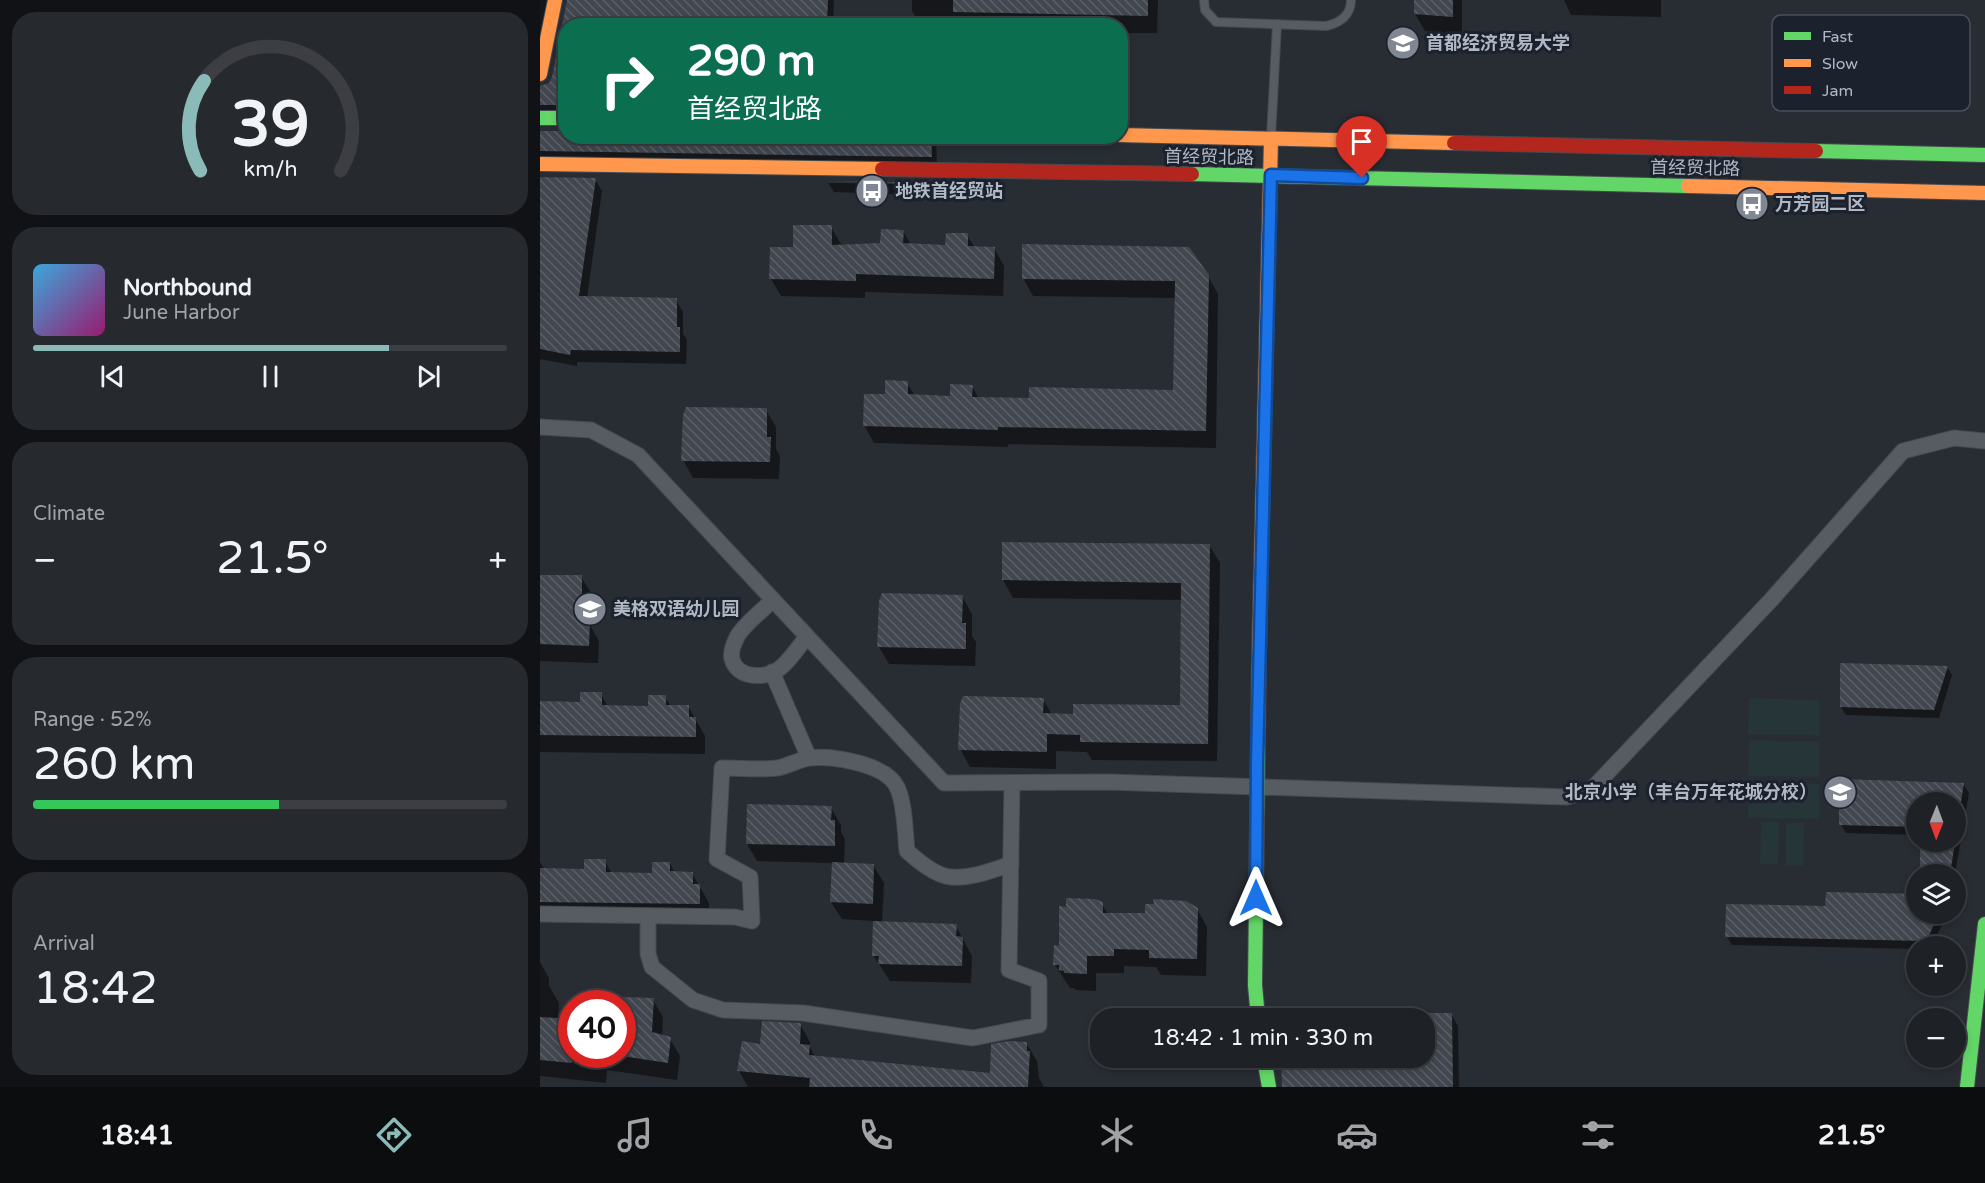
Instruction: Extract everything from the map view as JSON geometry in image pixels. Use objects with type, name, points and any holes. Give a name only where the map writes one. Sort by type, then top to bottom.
[{"type":"street","points":[[540,74],[555,0]]},
{"type":"street","points":[[540,118],[558,118]]},
{"type":"street","name":"首经贸北路","points":[[1128,135],[1985,155]]},
{"type":"street","points":[[1257,1008],[1256,787],[1271,140]]},
{"type":"street","name":"首经贸北路","points":[[540,164],[1271,175],[1985,194]]},
{"type":"street","points":[[540,427],[591,430],[638,455],[944,783],[1108,782],[1566,797],[1591,790],[1771,600],[1903,451],[1954,438],[1985,441]]},
{"type":"street","points":[[773,600],[738,634],[732,651],[732,660],[738,670],[751,675],[764,676],[779,669],[807,638]]},
{"type":"street","points":[[772,672],[809,758]]},
{"type":"street","points":[[540,914],[735,917],[752,921],[750,877],[717,859],[722,768],[778,768],[809,758],[842,759],[875,769],[890,778],[897,786],[900,795],[907,851],[922,865],[950,878],[984,873],[1011,864]]},
{"type":"street","points":[[648,916],[648,954],[652,967],[693,1000],[723,1010],[803,1013],[974,1038],[1039,1026],[1039,981],[1009,970],[1012,783]]},
{"type":"street","points":[[1967,1087],[1985,924]]},
{"type":"street","points":[[1266,1068],[1269,1087]]},
{"type":"lane","points":[[1204,0],[1205,10],[1216,22],[1326,26],[1338,23],[1351,8],[1352,0]]},
{"type":"lane","points":[[1271,140],[1277,24]]},
{"type":"shaded area","points":[[1749,698],[1819,700],[1819,735],[1748,734]]},
{"type":"shaded area","points":[[1749,740],[1819,741],[1819,777],[1748,776]]},
{"type":"shaded area","points":[[1749,782],[1819,784],[1819,819],[1748,818]]},
{"type":"shaded area","points":[[1761,822],[1779,822],[1778,865],[1760,864]]},
{"type":"shaded area","points":[[1786,823],[1804,823],[1803,866],[1785,866]]},
{"type":"building","points":[[567,0],[828,0],[827,18],[563,18]]},
{"type":"building","points":[[953,0],[1148,0],[1148,16],[953,12]]},
{"type":"building","points":[[1414,0],[1453,0],[1453,17],[1414,14]]},
{"type":"building","points":[[558,46],[558,105],[540,105],[540,86],[549,83]]},
{"type":"building","points":[[540,131],[558,131],[558,144],[931,144],[932,157],[540,151]]},
{"type":"building","points":[[540,177],[596,178],[579,296],[677,298],[680,352],[571,350],[570,355],[540,349]]},
{"type":"building","points":[[825,181],[933,183],[933,185]]},
{"type":"building","points":[[793,225],[832,225],[832,245],[880,243],[881,229],[904,230],[903,243],[945,245],[946,233],[968,233],[968,246],[995,247],[994,279],[856,274],[856,281],[769,279],[770,247],[793,247]]},
{"type":"building","points":[[1022,244],[1189,247],[1209,275],[1206,431],[998,427],[998,430],[863,426],[864,394],[885,394],[885,380],[908,381],[908,394],[950,396],[950,384],[973,385],[972,397],[1029,398],[1029,387],[1173,390],[1175,281],[1022,279]]},
{"type":"building","points":[[686,407],[767,408],[767,437],[771,437],[770,462],[681,461],[683,415]]},
{"type":"building","points":[[1002,542],[1210,544],[1208,744],[1080,742],[1080,735],[1047,734],[1047,752],[958,750],[960,704],[963,696],[1044,698],[1043,713],[1073,714],[1073,704],[1180,705],[1181,583],[1002,580]]},
{"type":"building","points":[[540,575],[582,575],[582,622],[590,622],[589,646],[540,644]]},
{"type":"building","points":[[882,593],[963,595],[962,623],[966,623],[966,649],[877,647],[879,601]]},
{"type":"building","points":[[1840,663],[1948,666],[1934,710],[1840,707]]},
{"type":"building","points":[[580,692],[602,692],[602,705],[648,706],[648,695],[666,695],[666,705],[689,705],[689,717],[696,717],[696,737],[540,735],[540,701],[580,702]]},
{"type":"building","points":[[1839,779],[1964,783],[1963,792],[1906,792],[1906,827],[1839,825]]},
{"type":"building","points":[[747,804],[832,806],[831,820],[835,820],[835,846],[746,844]]},
{"type":"building","points":[[1920,852],[1953,852],[1952,864],[1920,864]]},
{"type":"building","points":[[584,859],[606,859],[606,872],[652,873],[652,862],[670,862],[670,871],[693,872],[693,884],[700,884],[700,904],[540,902],[540,868],[584,869]]},
{"type":"building","points":[[832,862],[874,864],[873,904],[830,902]]},
{"type":"building","points":[[1826,892],[1906,894],[1906,924],[1934,924],[1929,936],[1906,936],[1906,941],[1725,937],[1726,904],[1825,906]]},
{"type":"building","points":[[1066,898],[1095,899],[1103,902],[1103,913],[1145,913],[1145,904],[1154,904],[1153,899],[1186,901],[1198,908],[1197,959],[1149,958],[1149,950],[1114,949],[1114,956],[1087,956],[1087,974],[1064,973],[1059,970],[1059,965],[1053,965],[1054,945],[1059,946],[1059,906],[1066,907]]},
{"type":"building","points":[[873,921],[957,924],[956,936],[963,937],[962,966],[878,964],[879,956],[872,956]]},
{"type":"building","points":[[636,997],[654,998],[652,1032],[671,1037],[668,1063],[636,1058]]},
{"type":"building","points":[[1435,1013],[1452,1013],[1453,1087],[1282,1087],[1281,1068],[1435,1068]]},
{"type":"building","points":[[540,1017],[558,1018],[558,1062],[540,1060]]},
{"type":"building","points":[[762,1021],[801,1023],[800,1044],[810,1045],[809,1055],[990,1073],[991,1044],[1009,1041],[1027,1042],[1027,1051],[1030,1051],[1028,1087],[809,1087],[810,1078],[737,1071],[742,1041],[760,1044]]},
{"type":"traffic: fast","points":[[540,118],[558,118]]},
{"type":"traffic: fast","points":[[1816,151],[1985,155]]},
{"type":"traffic: fast","points":[[1192,174],[1688,186]]},
{"type":"traffic: fast","points":[[1257,1008],[1255,985],[1259,656]]},
{"type":"traffic: fast","points":[[1967,1087],[1985,924]]},
{"type":"traffic: fast","points":[[1266,1068],[1269,1087]]},
{"type":"traffic: slow","points":[[540,74],[555,0]]},
{"type":"traffic: slow","points":[[1128,135],[1454,143]]},
{"type":"traffic: slow","points":[[1259,656],[1271,139]]},
{"type":"traffic: slow","points":[[540,164],[882,169]]},
{"type":"traffic: slow","points":[[1688,186],[1985,193]]},
{"type":"traffic: jam","points":[[1454,143],[1816,151]]},
{"type":"traffic: jam","points":[[882,169],[1192,174]]},
{"type":"place","name":"首都经济贸易大学","points":[[1403,43]]},
{"type":"place","name":"地铁首经贸站","points":[[872,191]]},
{"type":"place","name":"万芳园二区","points":[[1752,204]]},
{"type":"place","name":"美格双语幼儿园","points":[[590,609]]},
{"type":"place","name":"北京小学（丰台万年花城分校）","points":[[1840,792]]},
{"type":"route","points":[[1256,898],[1257,763],[1271,175],[1362,178]]}]
